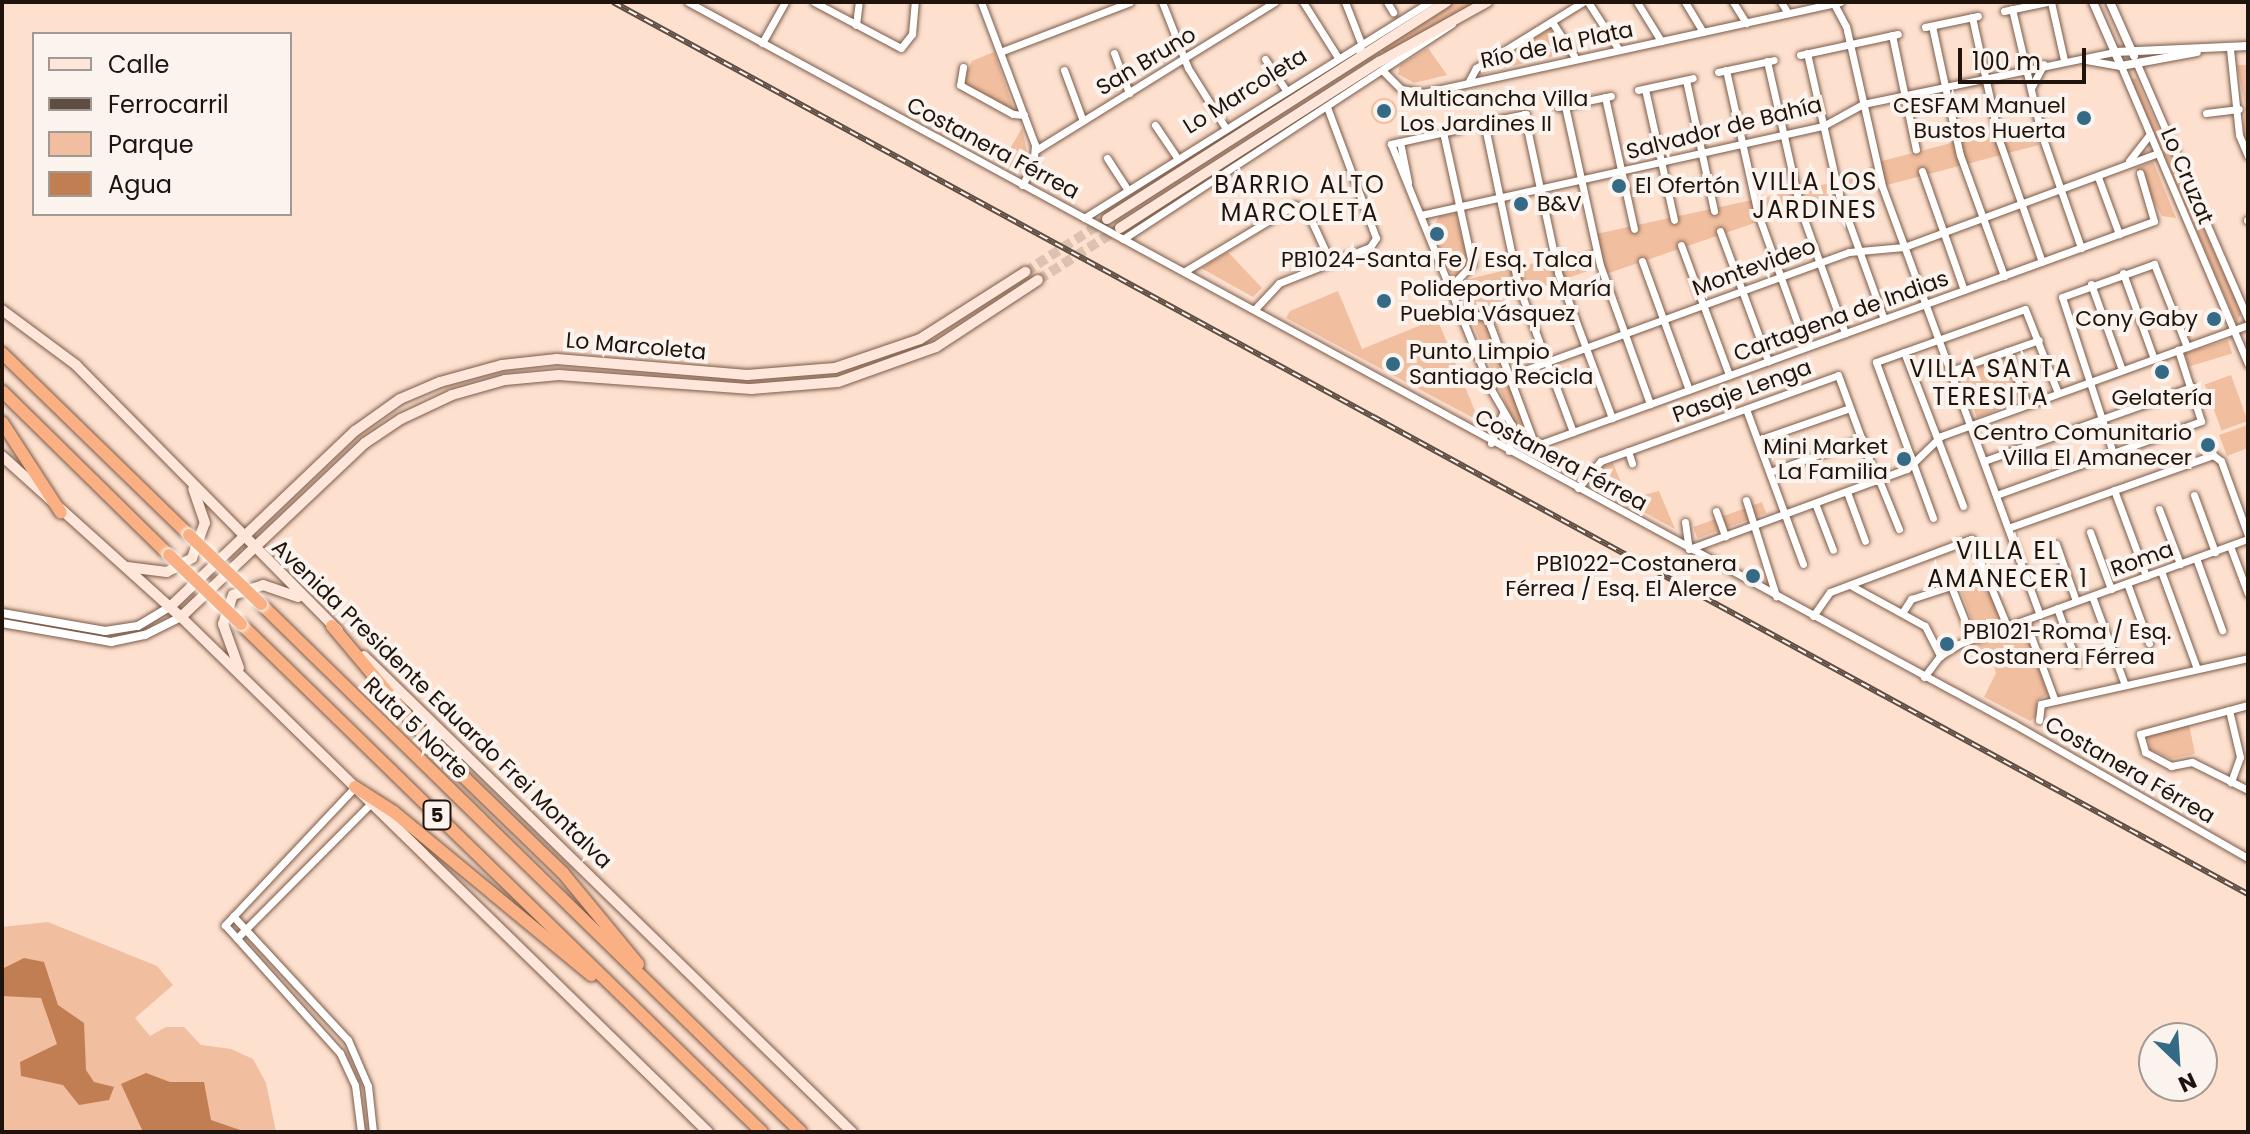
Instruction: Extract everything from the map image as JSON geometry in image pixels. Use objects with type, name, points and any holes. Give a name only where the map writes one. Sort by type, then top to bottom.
[{"type":"highway","name":"Ruta 5 Norte","points":[[2,353],[801,1132]]},
{"type":"highway","name":"5","points":[[2,391],[762,1132]]},
{"type":"highway","points":[[2,422],[61,513]]},
{"type":"highway","points":[[332,626],[436,750],[579,891],[660,995]]},
{"type":"highway","points":[[355,787],[394,812],[506,910],[632,1006]]},
{"type":"main road","name":"Lo Marcoleta","points":[[1107,219],[1446,2]]},
{"type":"main road","points":[[1120,228],[1369,68],[1459,17],[1471,6],[1487,2]]},
{"type":"main road","name":"Lo Marcoleta","points":[[170,607],[355,431],[410,395],[511,364],[566,358],[758,375],[845,365],[920,339],[1025,272]]},
{"type":"main road","name":"Lo Marcoleta","points":[[181,617],[349,456],[418,410],[505,380],[608,377],[762,389],[849,379],[936,347],[1038,280]]},
{"type":"main road","name":"Avenida Presidente Eduardo Frei Montalva","points":[[2,310],[54,345],[332,626],[852,1132]]},
{"type":"main road","points":[[608,377],[612,361]]},
{"type":"main road","points":[[630,379],[635,363]]},
{"type":"main road","points":[[2,456],[61,513],[181,617],[708,1132]]},
{"type":"main road","points":[[122,565],[167,572],[197,552],[205,523],[185,475]]},
{"type":"main road","points":[[244,678],[223,629],[225,609],[233,595],[263,585],[310,604]]},
{"type":"street","name":"Costanera Férrea","points":[[688,2],[1255,309],[1491,443],[1813,616],[2248,858]]},
{"type":"street","points":[[762,43],[785,2]]},
{"type":"street","points":[[814,2],[904,48],[912,34],[915,2]]},
{"type":"street","points":[[856,25],[859,2]]},
{"type":"street","points":[[981,2],[1036,150],[1022,185]]},
{"type":"street","points":[[1000,52],[1130,2]]},
{"type":"street","points":[[1162,2],[1184,60],[1225,127]]},
{"type":"street","name":"San Bruno","points":[[1036,150],[1275,2]]},
{"type":"street","points":[[1303,2],[1337,56]]},
{"type":"street","points":[[1345,2],[1361,43],[1359,58]]},
{"type":"street","points":[[1387,2],[1393,12]]},
{"type":"street","name":"Lo Marcoleta","points":[[1084,218],[1337,56],[1430,2]]},
{"type":"street","points":[[1468,83],[1476,68],[1586,2],[1619,50]]},
{"type":"street","points":[[1637,2],[1661,41]]},
{"type":"street","points":[[1685,2],[1703,32]]},
{"type":"street","points":[[1733,2],[1746,23]]},
{"type":"street","points":[[1781,2],[1788,13]]},
{"type":"street","points":[[1836,2],[1850,44],[1879,175],[2040,615]]},
{"type":"street","name":"Río de la Plata","points":[[1383,71],[1413,93],[1836,2]]},
{"type":"street","points":[[2064,60],[2049,2],[2008,10],[2060,190],[2081,248]]},
{"type":"street","name":"Lo Cruzat","points":[[2093,2],[2248,364]]},
{"type":"street","name":"Lo Cruzat","points":[[2110,2],[2248,322]]},
{"type":"street","points":[[1123,239],[1383,71],[1459,17]]},
{"type":"street","points":[[2004,276],[1960,155],[1928,26],[1975,17],[1984,77],[2021,205],[2042,262]]},
{"type":"street","points":[[1552,22],[1576,59]]},
{"type":"street","points":[[1884,319],[1858,249],[1804,54],[1895,34],[1916,150]]},
{"type":"street","points":[[2121,66],[2248,46]]},
{"type":"street","points":[[2230,49],[2239,109],[2239,135],[2248,156]]},
{"type":"street","name":"Salvador de Bahía","points":[[1421,215],[1783,136],[1823,126],[1863,104],[2044,64],[2115,52],[2197,52]]},
{"type":"street","points":[[1114,53],[1129,93]]},
{"type":"street","points":[[1265,59],[1285,89]]},
{"type":"street","name":"Salvador de Bahía","points":[[2080,59],[2121,66]]},
{"type":"street","points":[[1806,347],[1758,214],[1722,71],[1771,61],[1783,136],[1800,208],[1845,333]]},
{"type":"street","points":[[2030,90],[2044,64]]},
{"type":"street","points":[[963,67],[960,85],[1015,115],[1024,115]]},
{"type":"street","points":[[1064,70],[1083,121]]},
{"type":"street","points":[[1674,220],[1642,90],[1690,79],[1714,211]]},
{"type":"street","points":[[1634,229],[1620,171],[1608,96],[1561,107],[1600,265],[1650,404]]},
{"type":"street","points":[[1255,309],[1279,283],[1370,247],[1377,231],[1327,107]]},
{"type":"street","points":[[2206,113],[2239,109]]},
{"type":"street","points":[[1573,432],[1518,285],[1480,123],[1526,114],[1558,273],[1612,418]]},
{"type":"street","points":[[1155,125],[1177,158]]},
{"type":"street","points":[[1459,129],[1391,144],[1489,383],[1513,429],[1509,451]]},
{"type":"street","points":[[1443,132],[1472,264],[1450,288]]},
{"type":"street","name":"Montevideo","points":[[2124,165],[2150,134]]},
{"type":"street","points":[[1400,142],[1408,184]]},
{"type":"street","name":"Montevideo","points":[[1489,383],[1819,262],[1858,249],[1904,247],[2158,153]]},
{"type":"street","points":[[1107,158],[1128,190]]},
{"type":"street","points":[[2054,169],[2075,185]]},
{"type":"street","points":[[1922,171],[1964,290]]},
{"type":"street","name":"Cartagena de Indias","points":[[1508,375],[1536,443],[1573,432],[2157,219],[2140,173]]},
{"type":"street","points":[[2098,177],[2119,234]]},
{"type":"street","points":[[1185,271],[1295,205],[1307,211],[1330,261]]},
{"type":"street","points":[[1720,231],[1768,361]]},
{"type":"street","points":[[1681,245],[1729,375]]},
{"type":"street","points":[[1642,261],[1689,390]]},
{"type":"street","points":[[2113,453],[2062,297],[2091,284],[2154,264],[2187,347]]},
{"type":"street","points":[[2123,273],[2154,359]]},
{"type":"street","points":[[2091,284],[2122,370]]},
{"type":"street","points":[[1933,518],[1911,467],[1875,364],[2027,310],[2058,393]]},
{"type":"street","points":[[1460,312],[1486,315],[1508,375]]},
{"type":"street","points":[[1685,522],[1689,549],[1911,467],[1936,439],[2234,330],[2248,322]]},
{"type":"street","points":[[1951,371],[2039,340]]},
{"type":"street","points":[[1996,495],[2202,419],[2178,350]]},
{"type":"street","points":[[2007,351],[2027,404]]},
{"type":"street","points":[[1904,352],[1963,506]]},
{"type":"street","name":"Pasaje Lenga","points":[[1578,488],[1592,466],[1838,375],[1850,408]]},
{"type":"street","points":[[1984,461],[2192,387]]},
{"type":"street","points":[[1758,440],[1850,408],[1899,529]]},
{"type":"street","points":[[1746,409],[1803,564]]},
{"type":"street","points":[[1491,443],[1503,413]]},
{"type":"street","points":[[1717,419],[1721,430]]},
{"type":"street","points":[[1688,430],[1691,440]]},
{"type":"street","points":[[1770,472],[1862,439]]},
{"type":"street","name":"Pasaje Lenga","points":[[1657,440],[1662,452]]},
{"type":"street","points":[[1628,451],[1632,463]]},
{"type":"street","points":[[2008,528],[2215,455],[2248,537]]},
{"type":"street","points":[[2114,490],[2146,576]]},
{"type":"street","points":[[1847,492],[1865,541]]},
{"type":"street","points":[[2194,495],[2215,552]]},
{"type":"street","points":[[1746,500],[1776,596]]},
{"type":"street","points":[[1815,503],[1833,550]]},
{"type":"street","points":[[2159,509],[2180,564]]},
{"type":"street","points":[[1716,511],[1725,536]]},
{"type":"street","points":[[2090,532],[2111,589]]},
{"type":"street","name":"Roma","points":[[1924,677],[1940,656],[1972,639],[2215,552],[2248,537]]},
{"type":"street","points":[[1813,616],[1826,594],[1971,539],[2007,626]]},
{"type":"street","points":[[2056,544],[2076,601]]},
{"type":"street","points":[[2230,546],[2248,594]]},
{"type":"street","points":[[2196,558],[2222,630]]},
{"type":"street","points":[[2161,571],[2197,669]]},
{"type":"street","points":[[2127,583],[2149,643]]},
{"type":"street","points":[[1850,585],[1928,628],[1940,656]]},
{"type":"street","points":[[1902,613],[1911,599],[1951,586],[1972,639]]},
{"type":"street","points":[[2092,596],[2125,685]]},
{"type":"street","name":"Lo Marcoleta","points":[[2,613],[72,626],[126,629],[170,607]]},
{"type":"street","points":[[2057,608],[2077,663]]},
{"type":"street","name":"Lo Marcoleta","points":[[2,623],[102,642],[145,635],[181,617]]},
{"type":"street","points":[[2025,620],[2055,701]]},
{"type":"street","points":[[2039,720],[2038,707],[2055,701],[2248,658]]},
{"type":"street","points":[[2248,705],[2140,734],[2145,752],[2171,766],[2192,762],[2248,790]]},
{"type":"street","points":[[2229,710],[2240,757],[2231,782]]},
{"type":"street","points":[[355,787],[225,925],[340,1053],[355,1085],[361,1132]]},
{"type":"street","points":[[237,938],[371,803]]},
{"type":"street","points":[[243,906],[255,910],[258,918]]},
{"type":"street","points":[[233,916],[348,1040],[368,1086],[373,1132]]},
{"type":"green space","points":[[1451,2],[1475,2],[1388,56],[1379,48]]},
{"type":"green space","points":[[1550,29],[1567,53],[1478,74],[1487,66]]},
{"type":"green space","points":[[1428,48],[1447,75],[1414,83],[1398,74],[1400,65]]},
{"type":"green space","points":[[994,52],[1014,110],[962,82],[972,61]]},
{"type":"green space","points":[[2237,65],[2246,65],[2248,148],[2243,134],[2245,105]]},
{"type":"green space","points":[[2136,78],[2241,312],[2237,324],[2131,80]]},
{"type":"green space","name":"Multicancha Villa Los Jardines II","points":[[1384,98],[1393,102],[1397,111],[1393,120],[1384,124],[1375,120],[1371,111],[1375,102]]},
{"type":"green space","points":[[2032,122],[2039,145],[1887,185],[1871,183],[1606,274],[1602,266],[1486,307],[1484,318],[1534,446],[1547,444],[1552,456],[1544,462],[1518,448],[1517,431],[1458,287],[1465,280],[1599,247],[1596,234],[1840,181],[1882,161]]},
{"type":"green space","points":[[1022,128],[1028,156],[1020,172],[1002,163]]},
{"type":"green space","points":[[2153,161],[2176,218],[2162,216],[2136,169]]},
{"type":"green space","points":[[1456,214],[1470,268],[1454,281],[1432,230],[1439,216]]},
{"type":"green space","points":[[1228,252],[1262,288],[1253,297],[1201,268]]},
{"type":"green space","points":[[1338,291],[1362,349],[1421,325],[1417,312],[1432,306],[1479,421],[1286,318],[1290,311]]},
{"type":"green space","points":[[2228,340],[2232,353],[2189,367],[2185,353]]},
{"type":"green space","points":[[2006,356],[2023,400],[1977,417],[1960,374]]},
{"type":"green space","points":[[2231,375],[2248,421],[2221,431],[2205,385]]},
{"type":"green space","points":[[2248,425],[2248,448],[2227,456],[2219,435]]},
{"type":"green space","points":[[1613,463],[1628,499],[1659,491],[1675,529],[1590,483],[1599,468]]},
{"type":"green space","points":[[1762,502],[1766,513],[1698,538],[1693,527]]},
{"type":"green space","points":[[1984,569],[2003,621],[1976,631],[1957,579]]},
{"type":"green space","points":[[2024,626],[2048,694],[2037,701],[2037,716],[2030,721],[1984,697],[1996,673],[1990,655],[1981,657],[1977,643]]},
{"type":"green space","points":[[2189,724],[2195,754],[2171,759],[2150,749],[2148,734]]},
{"type":"green space","points":[[48,922],[157,966],[173,985],[135,1018],[150,1036],[166,1027],[184,1027],[201,1045],[231,1049],[253,1059],[266,1083],[276,1132],[2,1132],[2,927]]},
{"type":"water","points":[[24,958],[44,962],[58,1005],[84,1023],[86,1070],[94,1082],[114,1087],[109,1100],[79,1105],[63,1085],[21,1076],[20,1062],[57,1044],[41,998],[2,996],[2,969]]},
{"type":"water","points":[[146,1073],[170,1082],[204,1082],[211,1120],[246,1132],[143,1132],[121,1084]]},
{"type":"tunnel","points":[[1025,272],[1106,220]]},
{"type":"tunnel","points":[[1038,280],[1120,228]]},
{"type":"railway","points":[[613,2],[2248,894]]},
{"type":"place","name":"Multicancha Villa Los Jardines II","points":[[1384,111]]},
{"type":"place","name":"CESFAM Manuel Bustos Huerta","points":[[2084,118]]},
{"type":"place","name":"El Ofertón","points":[[1619,186]]},
{"type":"place","name":"B&V","points":[[1521,204]]},
{"type":"place","name":"PB1024-Santa Fe / Esq. Talca","points":[[1437,234]]},
{"type":"place","name":"Polideportivo María Puebla Vásquez","points":[[1384,301]]},
{"type":"place","name":"Cony Gaby","points":[[2214,319]]},
{"type":"place","name":"Punto Limpio Santiago Recicla","points":[[1393,364]]},
{"type":"place","name":"Gelatería","points":[[2162,372]]},
{"type":"place","name":"Centro Comunitario Villa El Amanecer","points":[[2208,445]]},
{"type":"place","name":"Mini Market La Familia","points":[[1904,459]]},
{"type":"place","name":"PB1022-Costanera Férrea / Esq. El Alerce","points":[[1753,576]]},
{"type":"place","name":"PB1021-Roma / Esq. Costanera Férrea","points":[[1947,644]]},
{"type":"district","name":"VILLA LOS JARDINES","points":[[1815,196]]},
{"type":"district","name":"BARRIO ALTO MARCOLETA","points":[[1300,199]]},
{"type":"district","name":"VILLA SANTA TERESITA","points":[[1991,383]]},
{"type":"district","name":"VILLA EL AMANECER 1","points":[[2008,565]]}]
